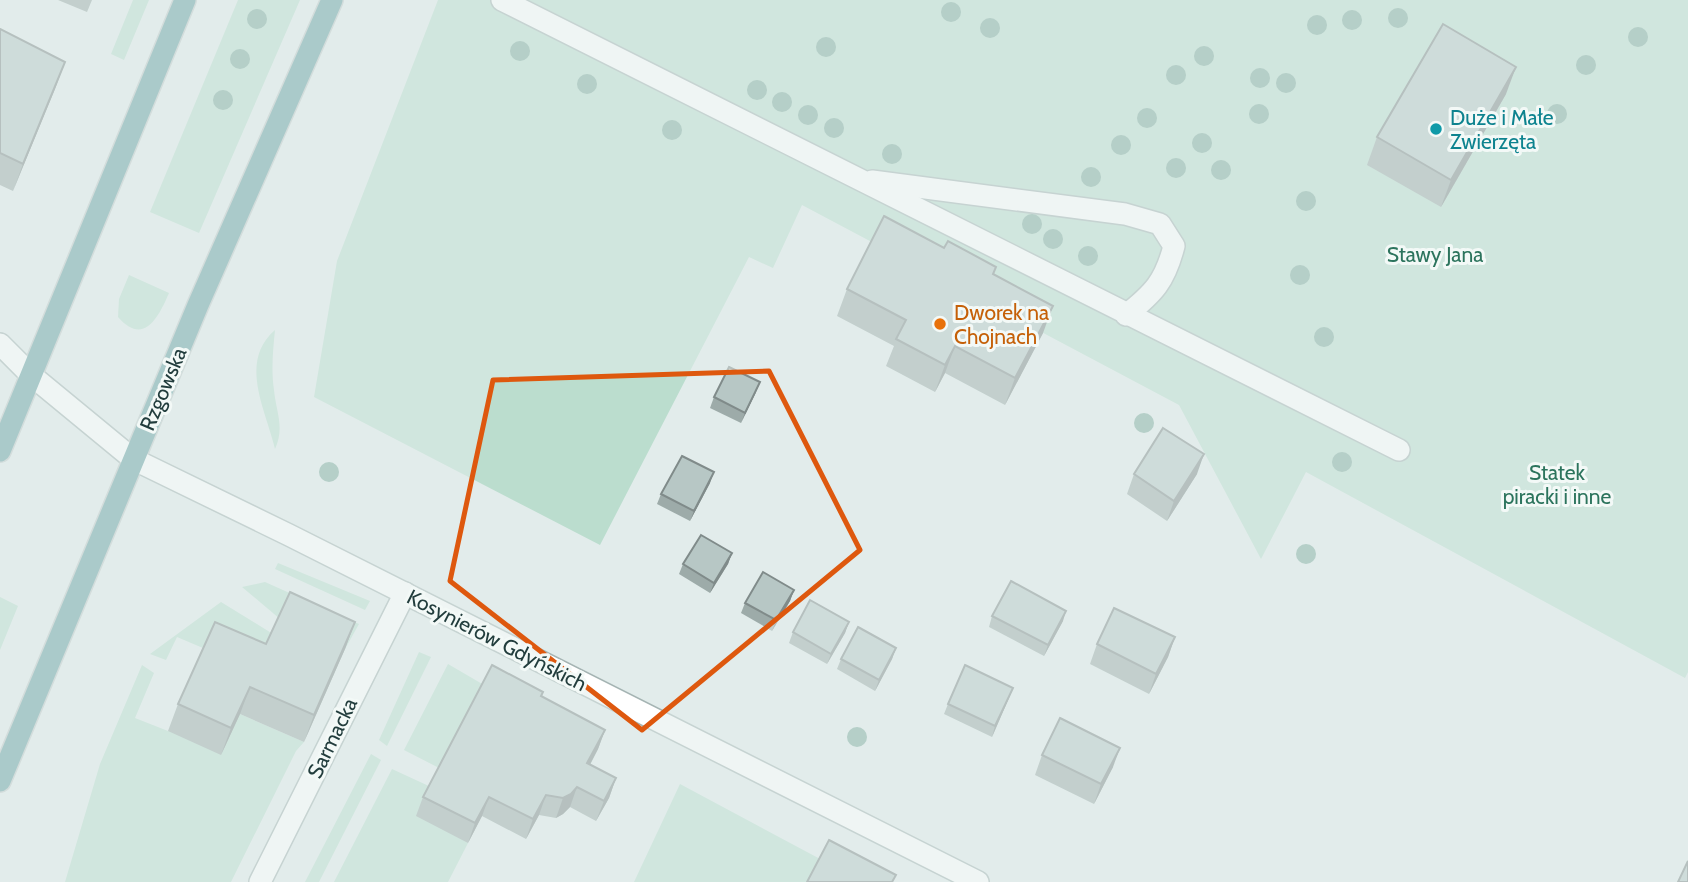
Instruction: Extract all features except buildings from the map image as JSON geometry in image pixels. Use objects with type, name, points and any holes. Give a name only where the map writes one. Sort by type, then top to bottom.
[{"type":"main road","points":[[0,451],[185,0]]},
{"type":"main road","name":"Rzgowska","points":[[0,781],[133,459],[332,0]]},
{"type":"street","points":[[502,0],[1399,450]]},
{"type":"street","points":[[856,179],[1125,214],[1160,224],[1174,246],[1168,269],[1150,296],[1126,315]]},
{"type":"street","name":"Kosynierów Gdyńskich","points":[[0,344],[31,375],[133,459],[978,882]]},
{"type":"street","name":"Sarmacka","points":[[261,882],[405,593]]},
{"type":"highlighted area","points":[[769,371],[860,550],[642,730],[450,581],[493,380]]},
{"type":"green space","points":[[133,0],[149,0],[124,60],[111,54]]},
{"type":"green space","points":[[238,0],[300,0],[199,233],[150,212]]},
{"type":"green space","name":"Stawy Jana","points":[[438,0],[1688,0],[1688,672],[1685,678],[1306,472],[1261,559],[1179,405],[802,205],[773,268],[749,257],[600,545],[314,397],[337,261]]},
{"type":"green space","points":[[129,275],[169,293],[155,319],[143,329],[127,326],[118,317],[119,299]]},
{"type":"green space","points":[[275,330],[273,375],[280,426],[275,449],[261,403],[256,371],[264,343]]},
{"type":"green space","points":[[278,563],[370,601],[365,610],[275,569]]},
{"type":"green space","points":[[265,582],[359,624],[345,649],[280,619],[242,587]]},
{"type":"green space","points":[[0,597],[18,606],[0,650]]},
{"type":"green space","points":[[221,602],[273,634],[257,671],[177,637],[166,660],[150,654]]},
{"type":"green space","points":[[419,652],[431,657],[387,746],[379,740]]},
{"type":"green space","points":[[448,664],[484,685],[441,769],[404,750]]},
{"type":"green space","points":[[142,665],[154,673],[135,718],[168,731],[240,714],[304,742],[296,751],[231,882],[65,882],[100,764]]},
{"type":"green space","points":[[371,754],[381,760],[319,882],[305,882]]},
{"type":"green space","points":[[392,769],[431,787],[468,843],[448,882],[334,882]]},
{"type":"green space","points":[[680,784],[822,860],[811,882],[634,882]]},
{"type":"place","name":"Duże i Małe Zwierzęta","points":[[1436,129]]},
{"type":"place","name":"Dworek na Chojnach","points":[[940,324]]},
{"type":"park label","name":"Statek piracki i inne","points":[[1557,484]]}]
